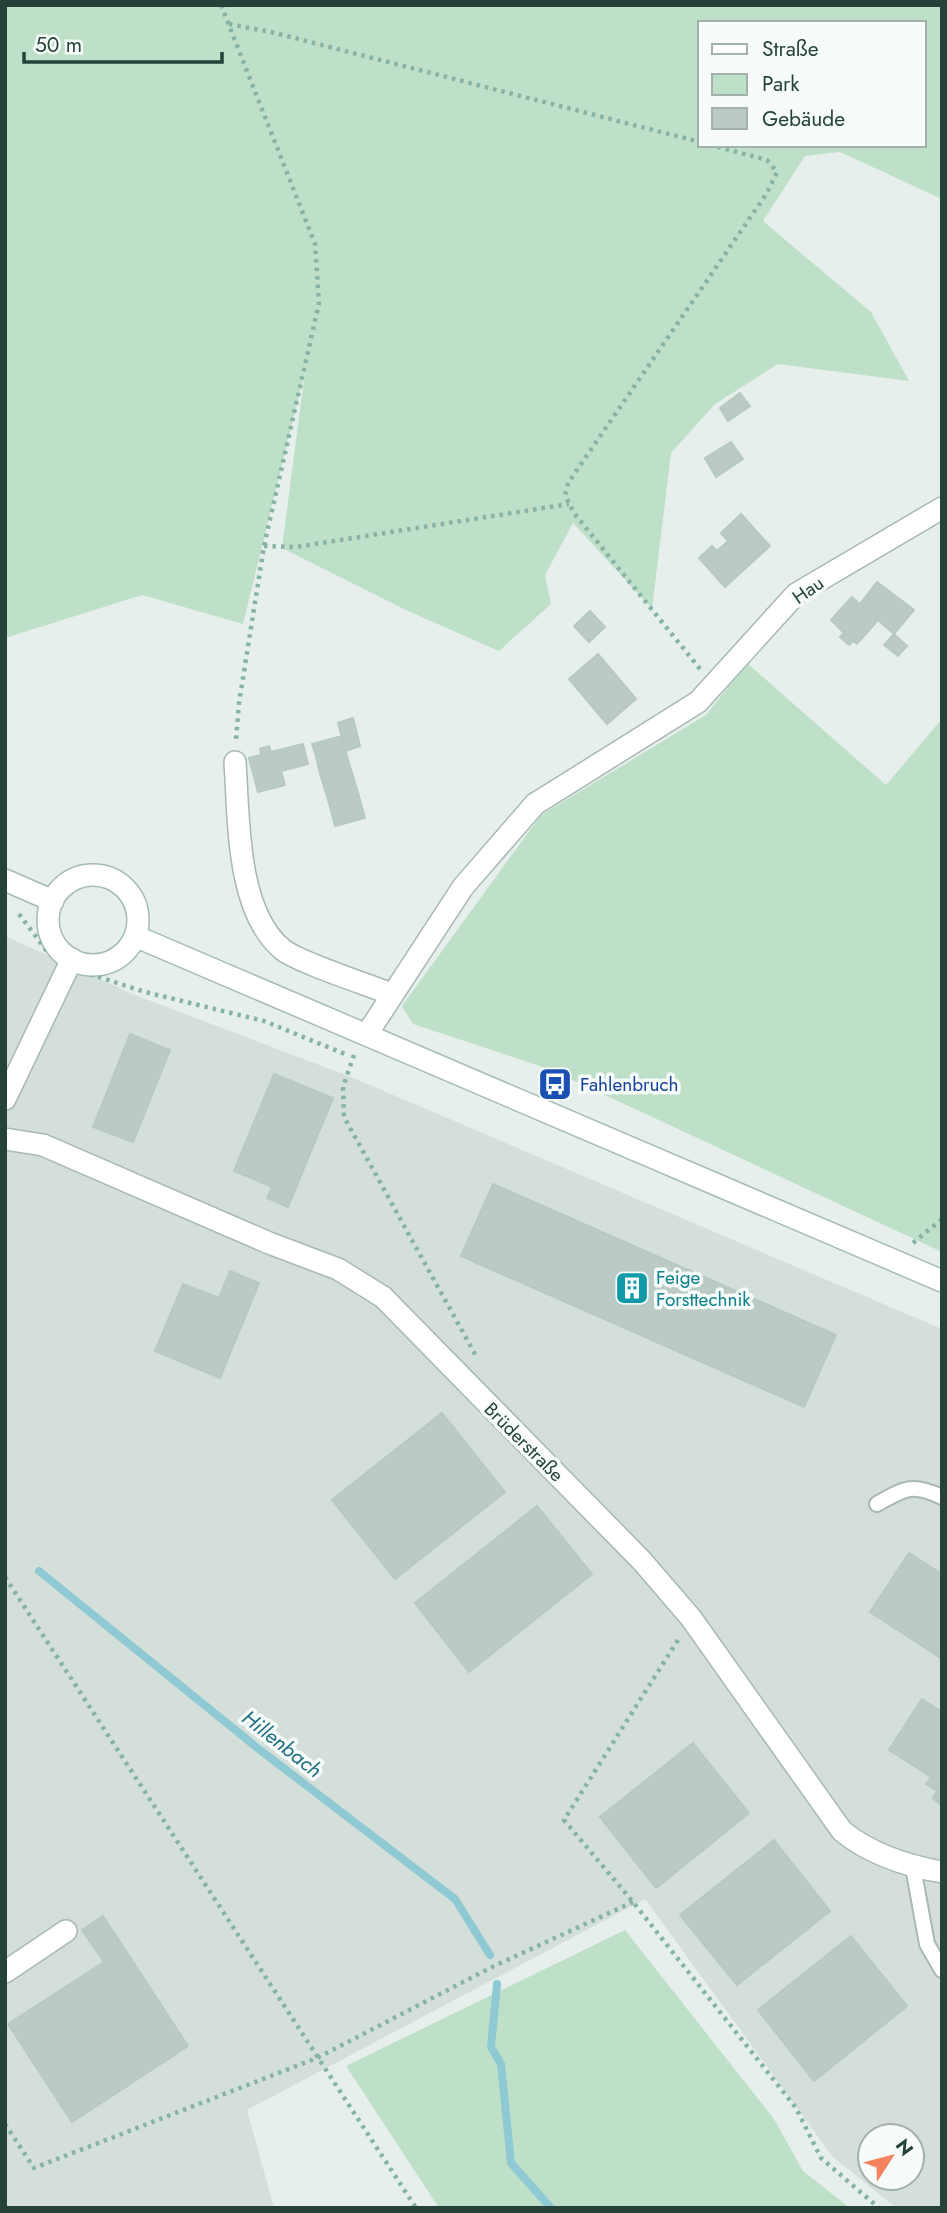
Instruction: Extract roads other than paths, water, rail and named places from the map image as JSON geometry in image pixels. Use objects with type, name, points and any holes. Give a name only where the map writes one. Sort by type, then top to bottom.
[{"type":"street","name":"Hau","points":[[391,994],[463,887],[535,804],[698,702],[796,594],[942,508]]},
{"type":"street","points":[[235,762],[246,872],[256,918],[283,951],[391,994],[367,1034]]},
{"type":"street","points":[[94,874],[110,878],[123,886],[133,898],[138,912],[135,936],[124,953],[113,960],[99,965],[70,964],[52,939],[49,925],[53,901],[65,885],[79,877],[94,874]]},
{"type":"street","points":[[5,880],[53,901]]},
{"type":"street","points":[[135,936],[942,1281]]},
{"type":"street","points":[[5,1099],[70,964]]},
{"type":"street","name":"Brüderstraße","points":[[5,1139],[43,1145],[269,1243],[338,1269],[383,1297],[642,1561],[691,1618],[842,1830],[854,1840],[913,1867],[942,1872]]},
{"type":"street","points":[[5,1972],[66,1931]]},
{"type":"lane","points":[[877,1504],[903,1489],[922,1488],[942,1497]]},
{"type":"lane","points":[[913,1867],[927,1944],[942,1970]]},
{"type":"waterway","name":"Hillenbach","points":[[39,1571],[260,1750],[455,1899],[490,1955]]},
{"type":"waterway","name":"Hillenbach","points":[[497,1984],[491,2047],[501,2064],[511,2163],[551,2208]]},
{"type":"place","name":"Fahlenbruch","points":[[555,1084]]},
{"type":"place","name":"Feige Forsttechnik","points":[[632,1288]]}]
